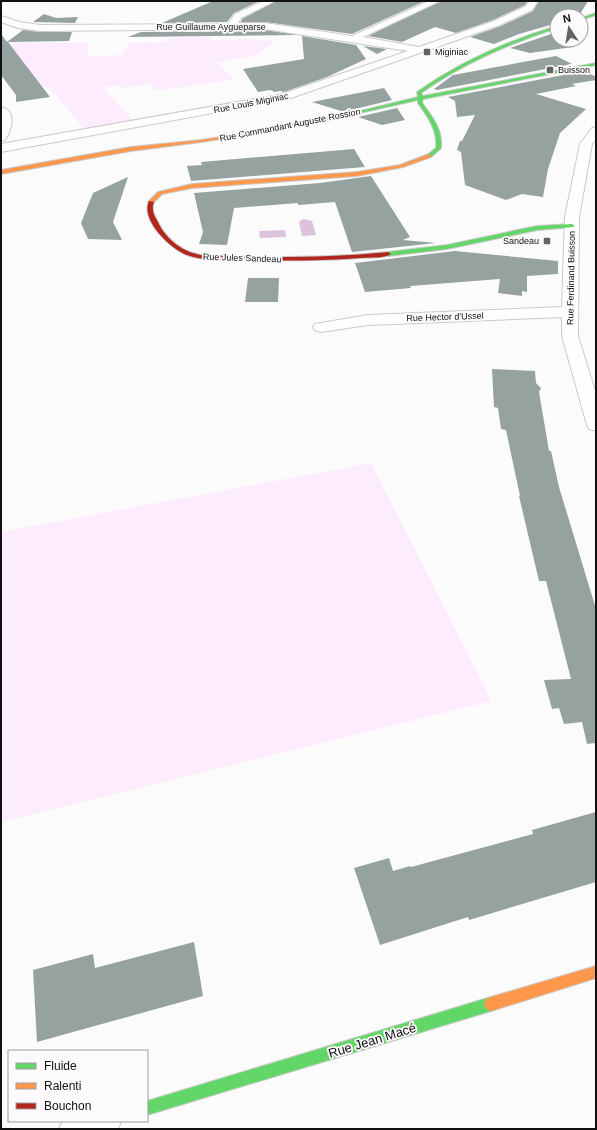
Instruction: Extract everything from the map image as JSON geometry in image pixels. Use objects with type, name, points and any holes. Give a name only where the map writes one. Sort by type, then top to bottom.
[{"type":"street","points":[[232,25],[238,16],[270,1]]},
{"type":"street","points":[[352,39],[436,1]]},
{"type":"street","name":"Rue Louis Miginiac","points":[[1,148],[284,97],[497,22],[529,8],[534,1]]},
{"type":"street","name":"Rue Guillaume Aygueparse","points":[[1,19],[18,25],[40,28],[232,25],[265,26],[420,50]]},
{"type":"street","points":[[549,29],[526,36],[478,57],[431,83],[419,93],[421,98],[596,64]]},
{"type":"street","name":"Rue Commandant Auguste Rossion","points":[[1,172],[131,149],[237,136],[355,113],[421,98]]},
{"type":"street","name":"Rue Jules Sandeau","points":[[421,98],[420,103],[438,131],[439,142],[438,148],[431,155],[421,161],[383,170],[357,174],[192,186],[174,189],[160,193],[152,200],[149,206],[151,215],[160,231],[182,251],[196,256],[263,259],[351,258],[447,247],[537,228],[572,226]]},
{"type":"street","points":[[1,110],[6,116],[7,123],[6,130],[1,137]]},
{"type":"street","name":"Rue Ferdinand Buisson","points":[[596,131],[586,144],[572,217],[570,312],[570,336],[596,425]]},
{"type":"street","name":"Rue Hector d'Ussel","points":[[321,327],[368,320],[570,312]]},
{"type":"street","name":"Rue Jean Macé","points":[[148,1108],[596,972]]},
{"type":"street","points":[[77,1129],[101,1122]]},
{"type":"shaded area","points":[[210,37],[211,40],[247,39],[276,41],[255,56],[216,62],[235,79],[156,91],[148,84],[126,88],[116,86],[103,87],[133,121],[85,130],[50,88],[13,78],[1,77],[1,42],[88,43],[88,56],[123,55],[128,43],[169,42],[170,38]]},
{"type":"shaded area","points":[[303,219],[312,221],[316,235],[302,236],[299,222]]},
{"type":"shaded area","points":[[285,230],[286,237],[260,238],[259,231]]},
{"type":"shaded area","points":[[371,463],[492,701],[1,822],[1,532]]},
{"type":"building","points":[[213,1],[260,1],[234,13],[227,22],[162,23]]},
{"type":"building","points":[[276,1],[425,1],[352,34],[265,22],[241,22],[242,19]]},
{"type":"building","points":[[441,1],[528,1],[525,5],[493,20],[456,33],[435,27],[402,42],[368,36]]},
{"type":"building","points":[[539,1],[588,1],[584,8],[549,8],[549,25],[519,34],[494,44],[470,37],[501,26],[533,11]]},
{"type":"building","points":[[44,14],[56,18],[78,17],[75,23],[33,22]]},
{"type":"building","points":[[23,30],[40,32],[72,32],[69,41],[8,42],[50,97],[16,102],[16,95],[1,75],[1,34],[7,42]]},
{"type":"building","points":[[265,30],[297,35],[128,37],[141,32]]},
{"type":"building","points":[[549,35],[549,48],[566,48],[530,53],[510,48]]},
{"type":"building","points":[[302,36],[356,45],[366,59],[327,77],[284,92],[275,92],[270,90],[258,92],[243,69],[304,59]]},
{"type":"building","points":[[363,46],[387,49],[377,54]]},
{"type":"building","points":[[556,56],[572,64],[437,90],[434,89],[453,75]]},
{"type":"building","points":[[585,71],[596,77],[596,80],[572,84],[576,86],[536,94],[586,109],[560,133],[548,169],[543,197],[522,194],[506,200],[465,185],[461,152],[457,150],[460,141],[462,141],[475,115],[457,117],[455,101],[448,97]]},
{"type":"building","points":[[384,88],[392,100],[355,109],[341,111],[312,102]]},
{"type":"building","points":[[397,108],[405,120],[382,125],[358,117]]},
{"type":"building","points":[[354,149],[365,167],[191,181],[187,166],[202,165],[201,162]]},
{"type":"building","points":[[371,176],[410,237],[403,240],[436,243],[352,252],[335,202],[234,208],[227,245],[199,244],[203,232],[194,193],[320,183]]},
{"type":"building","points":[[128,177],[113,222],[122,240],[88,239],[81,223],[93,193]]},
{"type":"building","points":[[455,251],[558,261],[558,274],[527,276],[527,292],[522,291],[522,296],[498,293],[500,279],[410,286],[411,288],[365,292],[355,263]]},
{"type":"building","points":[[248,278],[279,278],[278,302],[245,302]]},
{"type":"building","points":[[492,369],[535,371],[536,383],[541,388],[539,392],[549,451],[551,451],[559,487],[596,609],[596,743],[587,744],[582,722],[564,724],[559,708],[552,709],[544,680],[571,679],[546,581],[539,581],[519,496],[506,430],[501,429],[498,408],[494,407]]},
{"type":"building","points":[[596,812],[596,882],[469,920],[468,917],[380,945],[354,868],[389,858],[393,871],[411,867],[533,834],[532,830]]},
{"type":"building","points":[[194,942],[203,996],[37,1042],[33,970],[93,954],[95,968]]},
{"type":"traffic: fast","points":[[589,16],[596,14]]},
{"type":"traffic: fast","points":[[346,115],[421,98],[419,93],[451,71],[503,46],[549,30]]},
{"type":"traffic: fast","points":[[429,156],[438,148],[439,142],[434,124],[420,103],[421,98],[596,64]]},
{"type":"traffic: fast","points":[[388,254],[447,247],[537,228],[572,226]]},
{"type":"traffic: fast","points":[[148,1108],[491,1004]]},
{"type":"traffic: slow","points":[[1,172],[131,149],[201,141],[252,133],[346,115]]},
{"type":"traffic: slow","points":[[151,202],[160,193],[192,186],[357,174],[401,166],[429,156]]},
{"type":"traffic: slow","points":[[491,1004],[596,972]]},
{"type":"traffic: jam","points":[[151,202],[151,214],[163,235],[184,252],[196,256],[212,258],[294,259],[388,254]]},
{"type":"place","name":"Miginiac","points":[[427,52]]},
{"type":"place","name":"Buisson","points":[[550,70]]},
{"type":"place","name":"Sandeau","points":[[547,241]]}]
